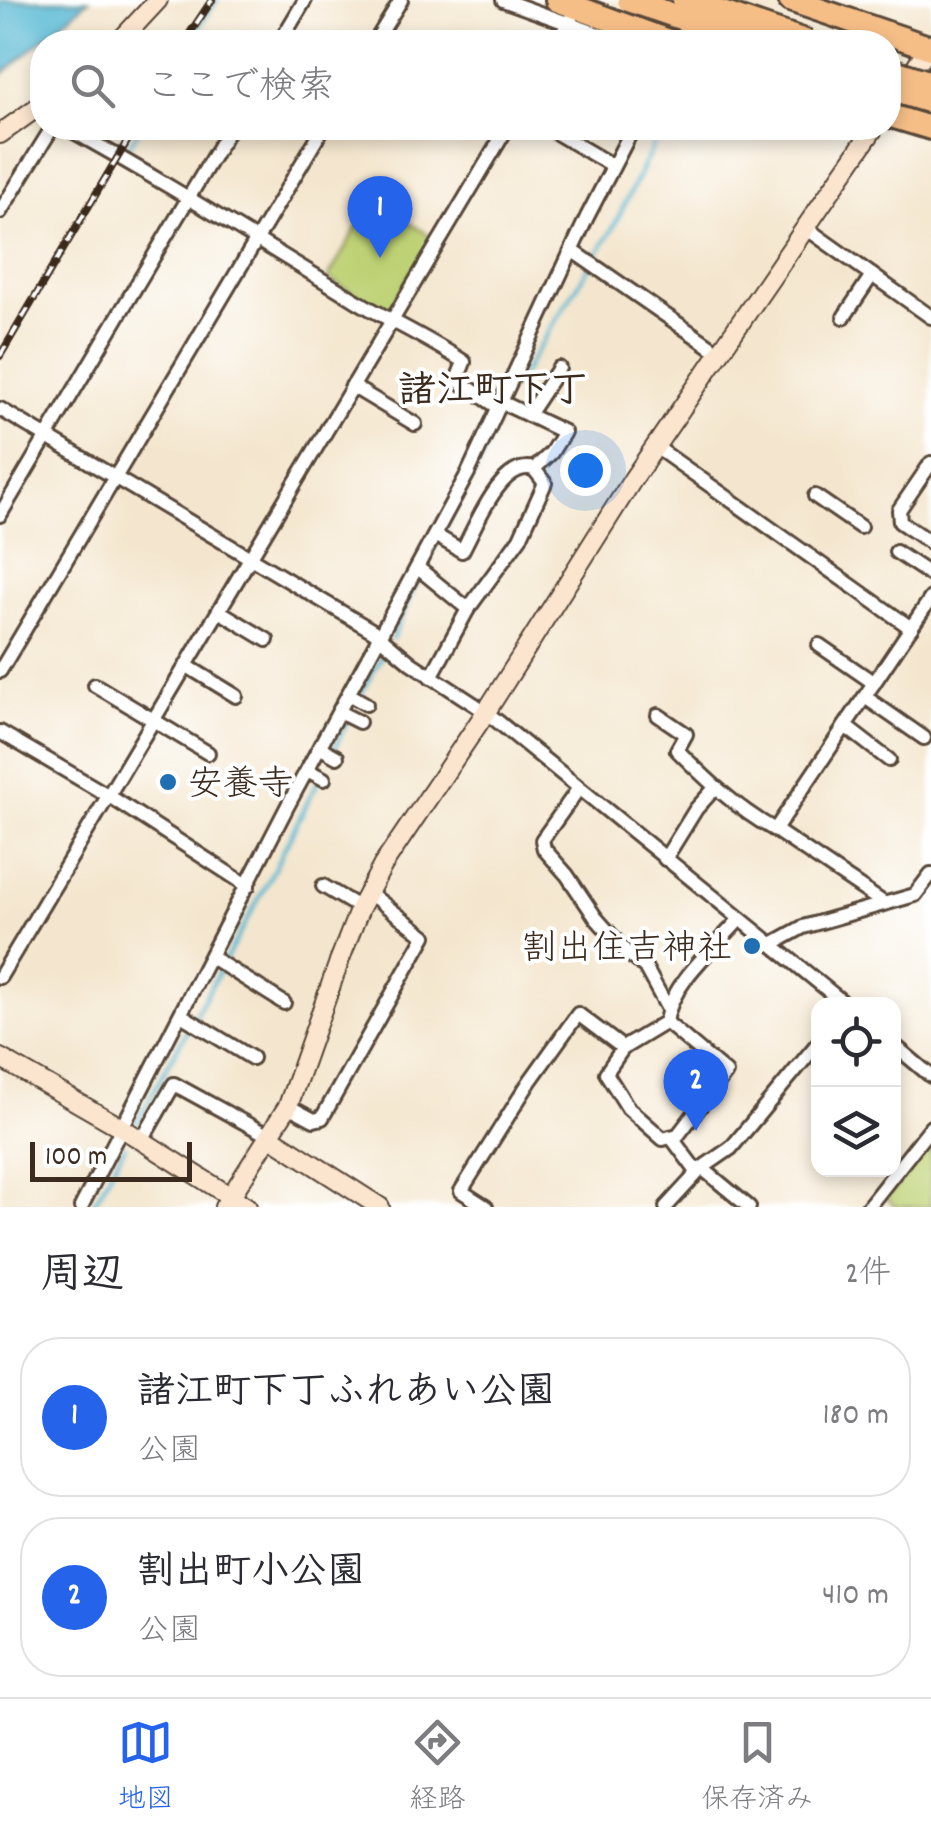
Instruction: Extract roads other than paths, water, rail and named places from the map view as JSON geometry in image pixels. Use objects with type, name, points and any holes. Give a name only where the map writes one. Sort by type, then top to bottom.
[{"type":"highway","points":[[629,0],[715,30]]},
{"type":"highway","points":[[684,0],[773,30]]},
{"type":"highway","points":[[790,0],[879,30]]},
{"type":"highway","points":[[567,10],[642,30]]},
{"type":"highway","points":[[901,37],[930,47]]},
{"type":"highway","points":[[901,73],[931,82]]},
{"type":"highway","points":[[901,93],[931,102]]},
{"type":"highway","points":[[901,119],[931,128]]},
{"type":"street","points":[[130,30],[158,0]]},
{"type":"street","points":[[287,30],[305,0]]},
{"type":"street","points":[[381,30],[400,0]]},
{"type":"street","points":[[502,0],[567,10],[600,30]]},
{"type":"street","points":[[901,88],[930,47]]},
{"type":"street","points":[[0,134],[30,113]]},
{"type":"street","points":[[0,212],[45,140]]},
{"type":"street","points":[[88,140],[464,362],[457,380],[564,432],[551,453],[534,469],[517,468],[502,479],[462,551],[440,538]]},
{"type":"street","points":[[0,515],[223,140]]},
{"type":"street","points":[[0,671],[316,140]]},
{"type":"street","points":[[0,977],[500,140]]},
{"type":"street","points":[[569,140],[613,166]]},
{"type":"street","points":[[80,1207],[188,1019],[218,962],[248,886],[328,752],[343,714],[356,699],[448,519],[474,477],[503,405],[542,335],[573,250],[626,140]]},
{"type":"street","points":[[227,1201],[288,1106],[364,900],[656,447],[866,140]]},
{"type":"street","points":[[806,228],[931,317]]},
{"type":"street","points":[[573,250],[720,353]]},
{"type":"street","points":[[844,317],[872,275]]},
{"type":"street","points":[[528,415],[559,368]]},
{"type":"street","points":[[352,386],[415,424]]},
{"type":"street","points":[[0,409],[251,556],[386,642],[486,712],[836,997]]},
{"type":"street","points":[[656,447],[911,628]]},
{"type":"street","points":[[931,463],[898,510],[900,522],[931,543]]},
{"type":"street","points":[[431,677],[468,609],[520,538],[545,483],[534,469]]},
{"type":"street","points":[[815,496],[860,527]]},
{"type":"street","points":[[896,552],[931,575]]},
{"type":"street","points":[[422,570],[468,609]]},
{"type":"street","points":[[775,830],[930,603]]},
{"type":"street","points":[[219,611],[267,640]]},
{"type":"street","points":[[819,645],[874,683]]},
{"type":"street","points":[[187,666],[236,696]]},
{"type":"street","points":[[96,685],[208,753]]},
{"type":"street","points":[[864,697],[924,738]]},
{"type":"street","points":[[343,714],[359,722]]},
{"type":"street","points":[[658,715],[686,734],[677,750],[743,812],[882,902]]},
{"type":"street","points":[[845,726],[890,760]]},
{"type":"street","points":[[0,732],[110,796],[248,886]]},
{"type":"street","points":[[579,788],[542,840],[544,849],[568,875],[596,918],[645,967],[667,1016],[726,1072],[678,1135],[663,1140],[628,1108],[606,1072],[623,1048],[667,1016],[690,974],[739,920]]},
{"type":"street","points":[[665,858],[696,808],[715,788]]},
{"type":"street","points":[[772,944],[803,927],[915,895],[931,874]]},
{"type":"street","points":[[288,1106],[314,1120],[322,1118],[425,936],[364,900],[323,886]]},
{"type":"street","points":[[218,962],[284,1002]]},
{"type":"street","points":[[486,1207],[461,1191],[530,1081],[578,1014],[623,1048]]},
{"type":"street","points":[[188,1019],[252,1058]]},
{"type":"street","points":[[666,1207],[700,1170],[731,1148],[811,1051]]},
{"type":"street","points":[[901,1051],[931,1076]]},
{"type":"street","points":[[0,1058],[142,1140],[227,1201],[247,1207]]},
{"type":"street","points":[[142,1140],[174,1084],[269,1136],[354,1200],[380,1207]]},
{"type":"street","points":[[868,1207],[931,1127]]},
{"type":"street","points":[[670,1137],[700,1170],[748,1207]]},
{"type":"water","points":[[0,0],[89,0],[54,30],[30,30],[30,50],[0,76]]},
{"type":"waterway","points":[[197,30],[217,0]]},
{"type":"waterway","points":[[124,155],[133,140]]},
{"type":"waterway","points":[[514,388],[612,230],[656,140]]},
{"type":"waterway","points":[[434,549],[487,446]]},
{"type":"waterway","points":[[392,639],[418,579]]},
{"type":"waterway","points":[[360,696],[387,647]]},
{"type":"waterway","points":[[334,750],[347,722]]},
{"type":"waterway","points":[[136,1124],[318,781]]},
{"type":"waterway","points":[[92,1207],[125,1146]]},
{"type":"railway","points":[[192,30],[212,0]]},
{"type":"railway","points":[[0,356],[128,140]]},
{"type":"place","name":"諸江町下丁ふれあい公園","points":[[380,258]]},
{"type":"place","name":"安養寺","points":[[168,782]]},
{"type":"place","name":"割出住吉神社","points":[[752,946]]},
{"type":"place","name":"割出町小公園","points":[[696,1131]]},
{"type":"district","name":"諸江町下丁","points":[[493,388]]}]
